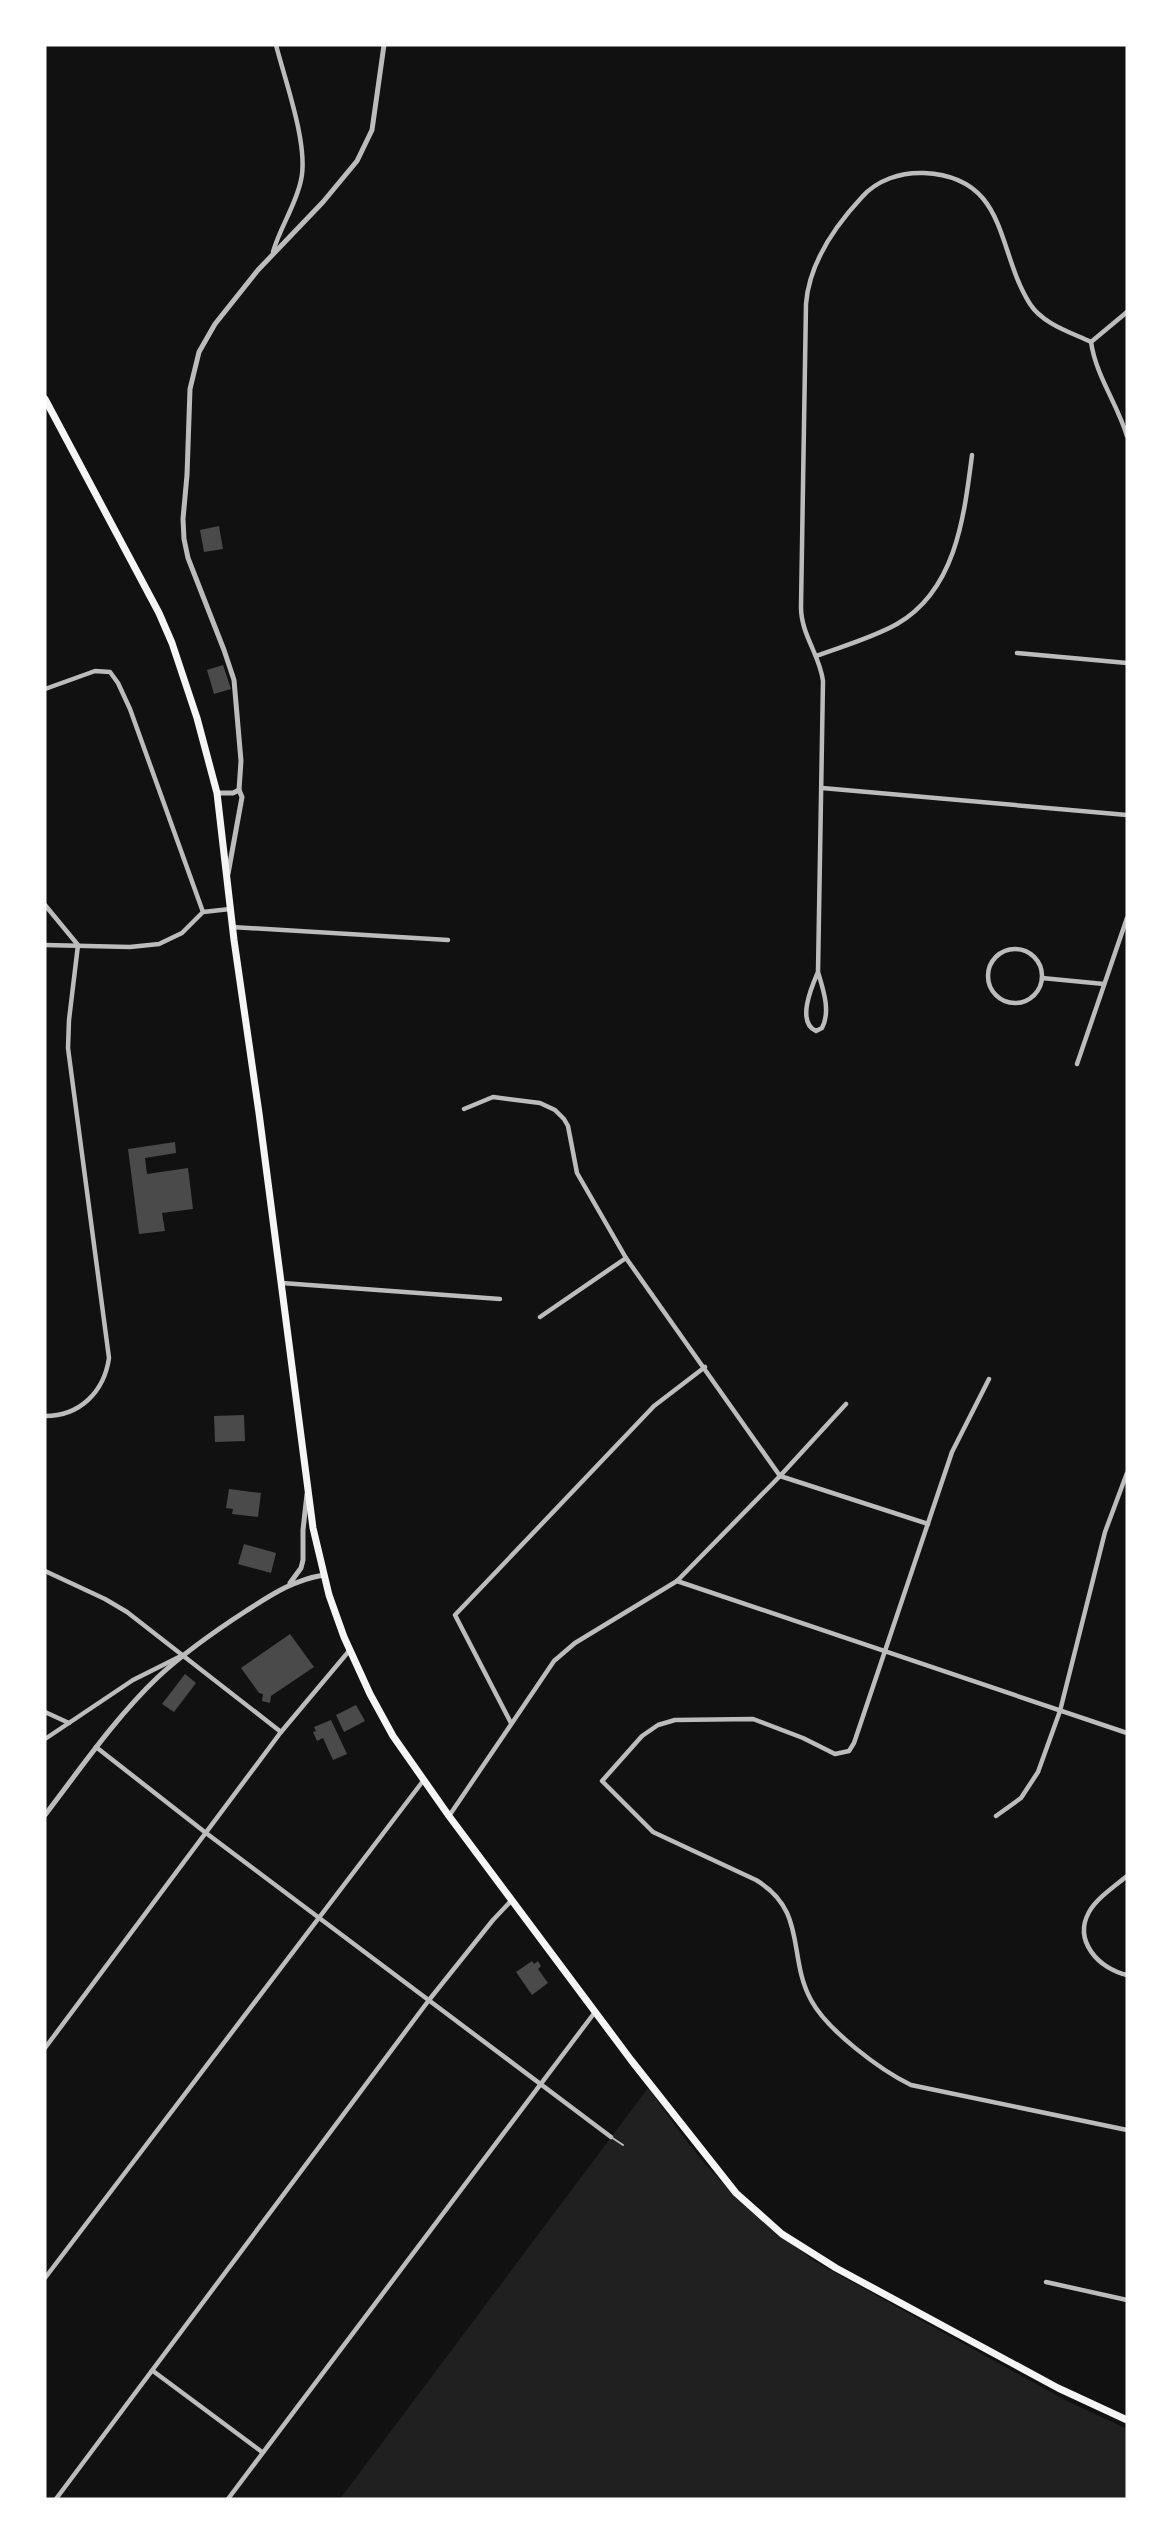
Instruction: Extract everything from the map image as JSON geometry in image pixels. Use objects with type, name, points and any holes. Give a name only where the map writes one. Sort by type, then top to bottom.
[{"type":"main road","points":[[45,399],[163,623],[181,667],[217,793],[232,927],[282,1283],[313,1528],[324,1575],[350,1651],[379,1713],[423,1781],[595,2012],[725,2181],[748,2205],[782,2234],[850,2276],[1058,2388],[1127,2420]]},
{"type":"street","points":[[273,252],[278,232],[299,188],[303,165],[300,139],[276,45]]},
{"type":"street","points":[[227,878],[240,819],[241,761],[232,672],[192,569],[184,540],[183,519],[190,388],[195,362],[205,339],[229,305],[273,252],[323,202],[363,151],[372,130],[384,45]]},
{"type":"street","points":[[818,972],[807,1000],[807,1020],[810,1028],[816,1031],[822,1028],[825,1019],[825,999],[818,972],[824,681],[816,656],[804,632],[801,608],[806,298],[810,281],[824,248],[861,198],[876,185],[900,176],[930,173],[952,177],[980,196],[998,220],[1019,282],[1032,308],[1044,320],[1091,342]]},
{"type":"street","points":[[1091,342],[1127,312]]},
{"type":"street","points":[[1091,342],[1095,364],[1114,402],[1127,436]]},
{"type":"street","points":[[816,656],[896,624],[916,611],[931,595],[951,560],[972,455]]},
{"type":"street","points":[[1017,652],[1127,663]]},
{"type":"street","points":[[45,688],[101,670],[110,672],[118,683],[130,709],[203,912]]},
{"type":"street","points":[[822,788],[1127,815]]},
{"type":"street","points":[[217,793],[232,793],[239,790]]},
{"type":"street","points":[[45,905],[78,945],[68,1048],[109,1358],[102,1382],[94,1395],[79,1407],[59,1415],[45,1416]]},
{"type":"street","points":[[45,945],[130,947],[159,944],[182,933],[203,912],[230,909]]},
{"type":"street","points":[[1077,1064],[1127,918]]},
{"type":"street","points":[[232,927],[448,940]]},
{"type":"street","points":[[1018,950],[1036,959],[1041,970],[1041,978],[1034,995],[1024,1001],[1013,1002],[996,995],[990,986],[988,975],[991,964],[999,954],[1018,950]]},
{"type":"street","points":[[1041,978],[1104,984]]},
{"type":"street","points":[[464,1109],[493,1097],[540,1103],[560,1114],[568,1126],[577,1173],[626,1258],[780,1476],[928,1524]]},
{"type":"street","points":[[540,1317],[626,1258]]},
{"type":"street","points":[[282,1283],[501,1299]]},
{"type":"street","points":[[511,1723],[455,1615],[654,1406],[705,1367]]},
{"type":"street","points":[[989,1379],[951,1452],[854,1743],[843,1754],[835,1754],[753,1719],[675,1720],[658,1725],[642,1736],[602,1781],[653,1832],[756,1880],[771,1891],[790,1917],[804,1985],[814,2006],[832,2028],[893,2075],[911,2085],[1127,2130]]},
{"type":"street","points":[[449,1816],[547,1670],[566,1649],[676,1581],[780,1476],[846,1404]]},
{"type":"street","points":[[996,1816],[1012,1807],[1032,1784],[1038,1772],[1060,1711],[1105,1532],[1127,1473]]},
{"type":"street","points":[[289,1584],[301,1568],[303,1560],[303,1530],[308,1487]]},
{"type":"street","points":[[45,1571],[119,1607],[281,1732]]},
{"type":"street","points":[[45,1815],[96,1747],[148,1688],[182,1657],[237,1617],[289,1584],[324,1575]]},
{"type":"street","points":[[676,1581],[1127,1733]]},
{"type":"street","points":[[45,2048],[281,1732],[350,1651]]},
{"type":"street","points":[[45,1739],[139,1676],[182,1657]]},
{"type":"street","points":[[45,1712],[69,1723]]},
{"type":"street","points":[[96,1747],[206,1833],[611,2137]]},
{"type":"street","points":[[45,2278],[423,1781]]},
{"type":"street","points":[[1127,1876],[1092,1908],[1084,1930],[1087,1945],[1099,1962],[1113,1971],[1127,1975]]},
{"type":"street","points":[[56,2499],[429,2000],[482,1933],[512,1900]]},
{"type":"street","points":[[228,2499],[595,2012]]},
{"type":"street","points":[[1046,2282],[1127,2300]]},
{"type":"street","points":[[153,2371],[262,2452]]},
{"type":"lane","points":[[611,2137],[622,2145]]},
{"type":"shaded area","points":[[648,2088],[706,2165],[731,2192],[786,2240],[816,2262],[1065,2400],[1127,2429],[1127,2499],[340,2499]]},
{"type":"building","points":[[219,526],[223,549],[204,552],[200,530]]},
{"type":"building","points":[[223,665],[231,689],[214,694],[207,670]]},
{"type":"building","points":[[175,1142],[176,1153],[145,1158],[147,1174],[188,1168],[193,1209],[162,1213],[165,1231],[139,1234],[128,1149]]},
{"type":"building","points":[[244,1415],[245,1441],[215,1442],[214,1416]]},
{"type":"building","points":[[229,1489],[261,1493],[258,1517],[232,1514],[233,1509],[226,1508]]},
{"type":"building","points":[[244,1544],[276,1553],[271,1573],[238,1564]]},
{"type":"building","points":[[290,1634],[314,1667],[271,1696],[270,1703],[262,1701],[263,1694],[259,1693],[241,1668]]},
{"type":"building","points":[[185,1674],[196,1683],[174,1712],[162,1704]]},
{"type":"building","points":[[356,1705],[365,1721],[344,1732],[336,1715]]},
{"type":"building","points":[[331,1720],[347,1754],[333,1760],[323,1738],[317,1741],[313,1732],[316,1731],[314,1727]]},
{"type":"building","points":[[532,1961],[534,1964],[538,1961],[541,1966],[538,1969],[548,1983],[532,1995],[516,1972]]}]
